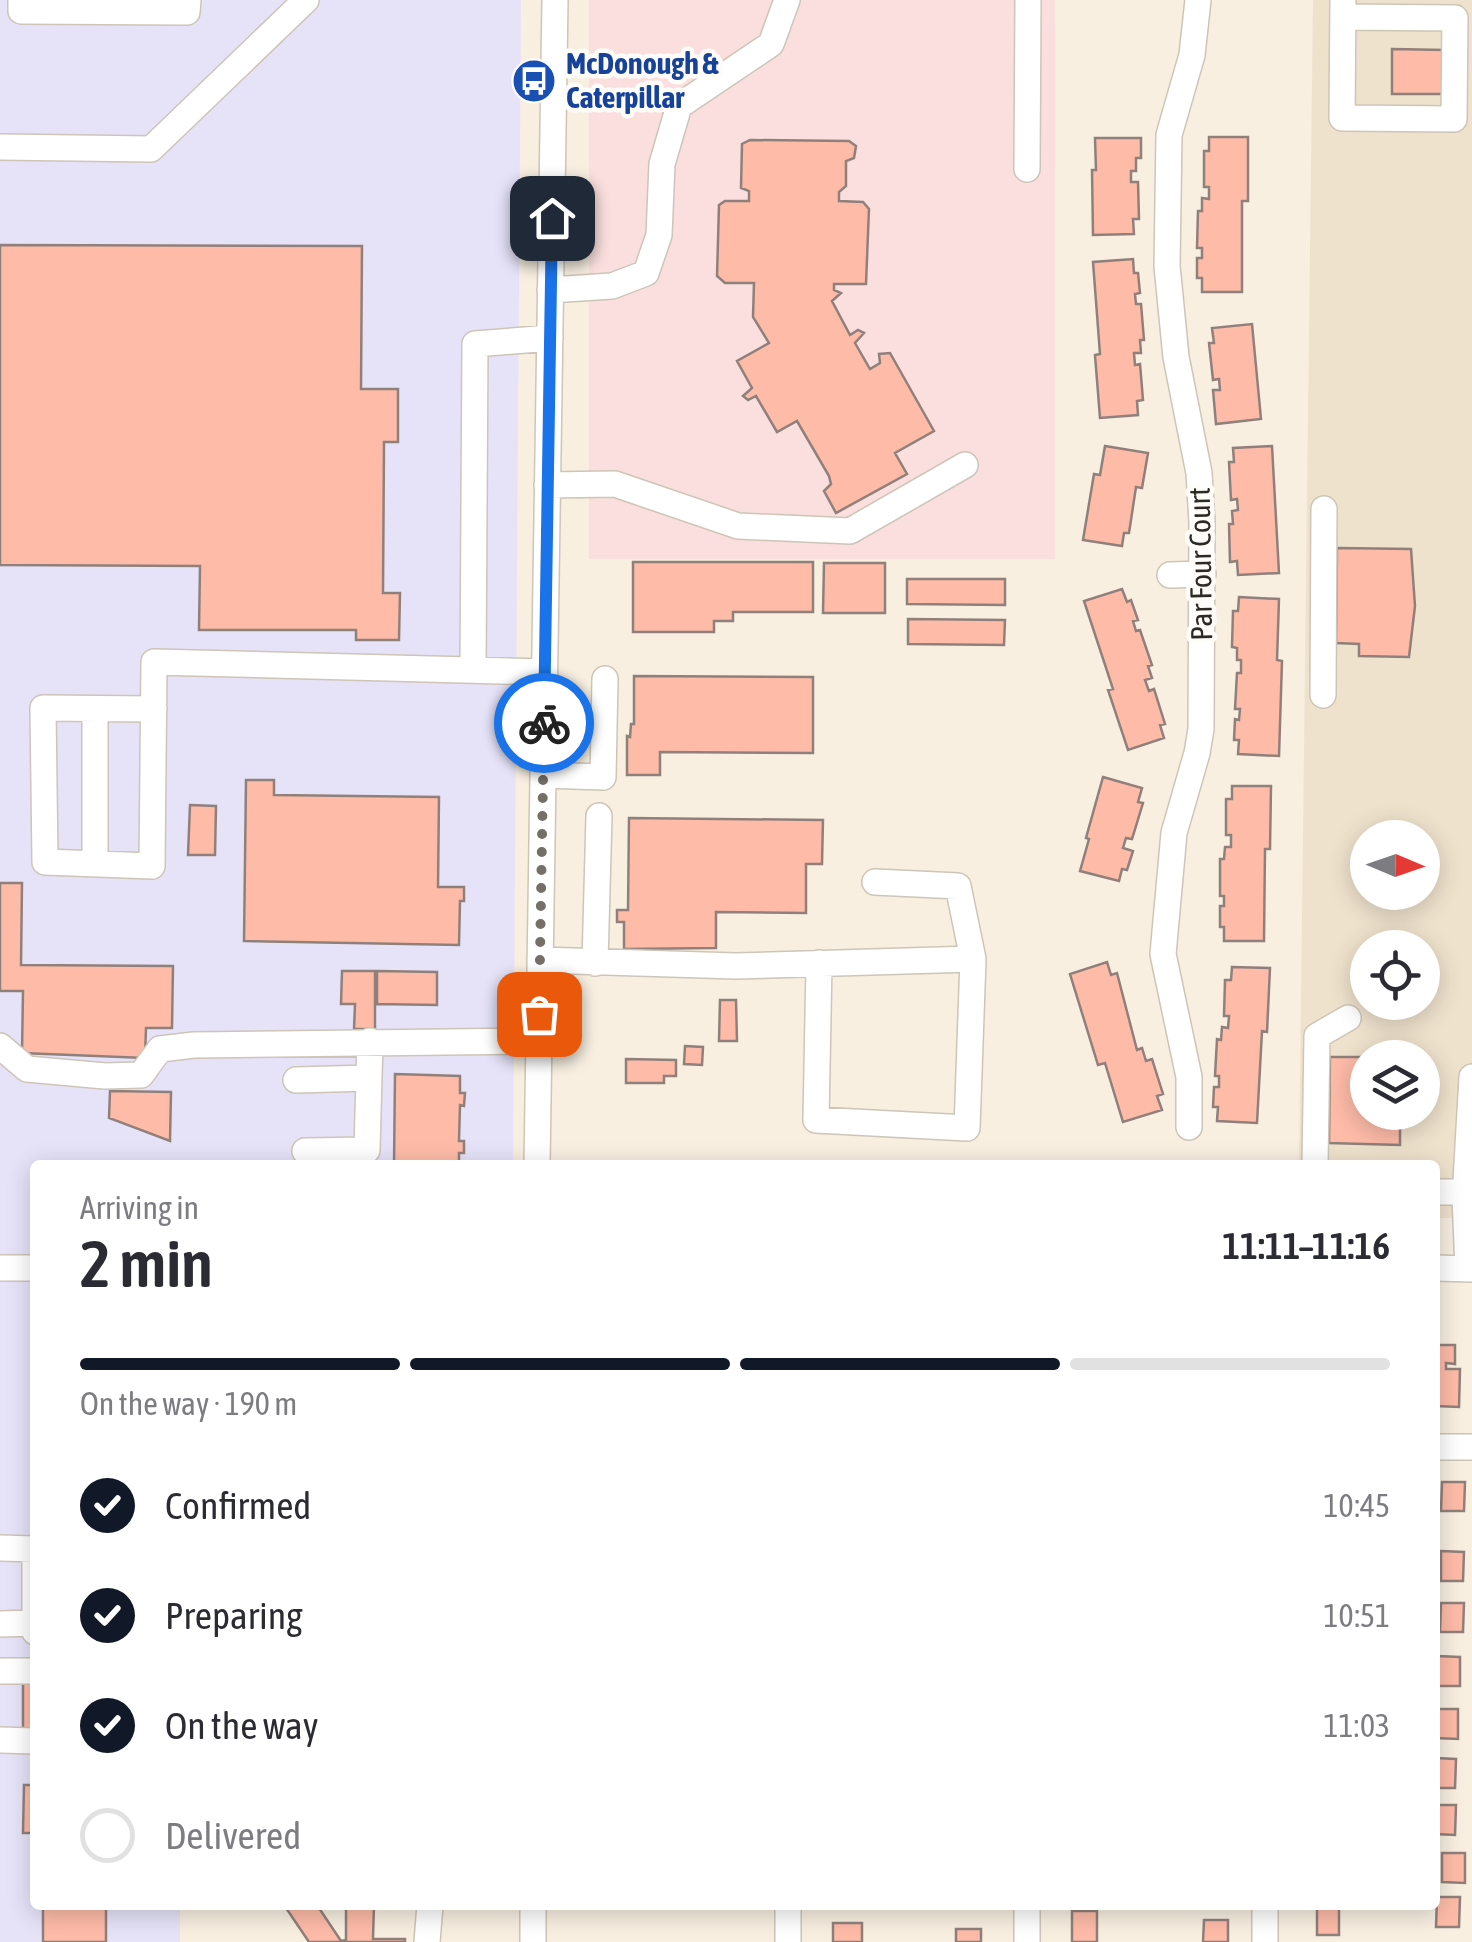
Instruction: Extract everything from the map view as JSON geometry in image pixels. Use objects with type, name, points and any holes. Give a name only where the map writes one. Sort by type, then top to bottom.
[{"type":"street","points":[[21,0],[21,11],[187,12],[188,0]]},
{"type":"street","points":[[0,147],[151,148],[306,0]]},
{"type":"street","points":[[537,1160],[555,0]]},
{"type":"street","points":[[550,290],[612,286],[646,273],[659,235],[662,164],[679,106],[771,44],[788,0]]},
{"type":"street","points":[[1027,169],[1028,0]]},
{"type":"street","name":"Par Four Court","points":[[1189,1127],[1190,1078],[1162,954],[1174,833],[1201,729],[1203,574],[1199,473],[1176,357],[1167,266],[1170,135],[1192,56],[1198,0]]},
{"type":"street","points":[[1343,9],[1455,18],[1454,119],[1342,118],[1343,9]]},
{"type":"street","points":[[473,670],[475,344],[550,338]]},
{"type":"street","points":[[548,485],[615,484],[738,526],[850,531],[965,464]]},
{"type":"street","points":[[1323,695],[1324,508]]},
{"type":"street","points":[[1170,575],[1203,574]]},
{"type":"street","points":[[154,710],[43,708],[45,862],[152,866],[154,710],[154,662],[544,672]]},
{"type":"street","points":[[543,775],[604,777],[605,679]]},
{"type":"street","points":[[95,709],[95,863]]},
{"type":"street","points":[[595,963],[599,816]]},
{"type":"street","points":[[819,964],[816,1120],[967,1128],[974,958],[958,886],[876,882]]},
{"type":"street","points":[[540,960],[736,966],[974,958]]},
{"type":"street","points":[[1314,1160],[1317,1036],[1348,1018]]},
{"type":"street","points":[[305,1151],[367,1150],[370,1041]]},
{"type":"street","points":[[0,1046],[27,1069],[105,1076],[141,1075],[160,1049],[194,1044],[539,1041]]},
{"type":"street","points":[[1440,1268],[1470,1269],[1466,1192],[1472,1077]]},
{"type":"street","points":[[296,1080],[369,1078]]},
{"type":"street","points":[[1440,1192],[1466,1192]]},
{"type":"street","points":[[0,1268],[30,1268]]},
{"type":"street","points":[[1440,1446],[1472,1447]]},
{"type":"street","points":[[0,1548],[30,1549]]},
{"type":"street","points":[[0,1624],[30,1623]]},
{"type":"street","points":[[0,1671],[30,1670]]},
{"type":"street","points":[[0,1740],[30,1741]]},
{"type":"street","points":[[428,1942],[430,1910]]},
{"type":"street","points":[[533,1910],[533,1942]]},
{"type":"street","points":[[788,1910],[788,1942]]},
{"type":"street","points":[[1026,1942],[1027,1910]]},
{"type":"street","points":[[1264,1942],[1265,1910]]},
{"type":"shaded area","points":[[0,0],[521,0],[513,1160],[30,1160],[30,1910],[180,1910],[180,1942],[0,1942]]},
{"type":"shaded area","points":[[589,0],[1055,0],[1055,559],[589,559]]},
{"type":"shaded area","points":[[1313,0],[1472,0],[1472,1218],[1440,1218],[1440,1160],[1299,1160]]},
{"type":"building","points":[[1392,49],[1445,50],[1444,94],[1392,94]]},
{"type":"building","points":[[1209,137],[1248,137],[1248,201],[1242,201],[1242,292],[1202,292],[1202,278],[1197,278],[1197,258],[1202,258],[1202,248],[1197,248],[1198,211],[1202,211],[1202,198],[1209,199],[1209,187],[1204,187],[1204,151],[1209,151]]},
{"type":"building","points":[[1095,138],[1141,138],[1141,158],[1136,158],[1136,171],[1131,171],[1131,182],[1138,182],[1139,219],[1133,219],[1134,234],[1093,235]]},
{"type":"building","points":[[750,140],[849,141],[856,146],[854,158],[846,161],[846,186],[839,192],[839,201],[863,202],[869,209],[866,284],[834,284],[834,290],[841,293],[832,301],[850,335],[858,330],[864,333],[855,343],[870,369],[880,363],[879,354],[890,353],[934,431],[895,453],[907,474],[836,513],[824,491],[831,484],[829,476],[797,421],[777,432],[756,396],[748,400],[743,396],[752,388],[737,361],[769,343],[753,317],[754,283],[725,283],[717,276],[719,205],[725,201],[749,201],[749,191],[741,188],[742,144]]},
{"type":"building","points":[[0,245],[362,246],[361,389],[398,389],[398,442],[384,442],[383,593],[400,593],[399,640],[356,640],[356,630],[199,630],[200,566],[0,565]]},
{"type":"building","points":[[1133,259],[1140,293],[1135,294],[1136,304],[1141,304],[1144,340],[1140,340],[1141,353],[1134,353],[1135,365],[1140,364],[1143,400],[1137,401],[1138,415],[1100,418],[1093,262]]},
{"type":"building","points":[[1252,324],[1261,419],[1216,424],[1213,390],[1220,390],[1219,379],[1213,380],[1209,343],[1214,343],[1212,328]]},
{"type":"building","points":[[1105,446],[1148,453],[1142,488],[1136,487],[1129,533],[1124,533],[1122,546],[1083,540],[1094,474],[1100,475]]},
{"type":"building","points":[[1272,446],[1279,573],[1238,575],[1237,561],[1230,562],[1229,524],[1233,524],[1232,511],[1238,510],[1237,499],[1231,500],[1229,462],[1234,462],[1233,448]]},
{"type":"building","points":[[1337,548],[1411,549],[1415,606],[1409,657],[1359,656],[1359,644],[1336,643]]},
{"type":"building","points":[[633,562],[813,562],[813,612],[733,612],[733,621],[714,621],[714,632],[633,632]]},
{"type":"building","points":[[824,563],[885,563],[885,613],[823,613]]},
{"type":"building","points":[[907,579],[1005,579],[1005,605],[907,604]]},
{"type":"building","points":[[1122,589],[1138,620],[1133,621],[1136,631],[1140,630],[1152,665],[1148,666],[1152,678],[1145,680],[1149,691],[1154,689],[1165,724],[1160,725],[1164,738],[1128,750],[1084,601]]},
{"type":"building","points":[[1239,597],[1279,599],[1279,756],[1238,754],[1239,740],[1234,740],[1235,719],[1239,720],[1240,709],[1235,709],[1241,660],[1237,660],[1237,648],[1232,647],[1233,611],[1238,611]]},
{"type":"building","points":[[908,619],[1005,620],[1004,645],[908,644]]},
{"type":"building","points":[[634,676],[813,677],[813,753],[660,752],[660,775],[627,775],[627,736],[630,737],[634,724]]},
{"type":"building","points":[[1103,777],[1142,788],[1138,802],[1143,803],[1132,839],[1126,838],[1123,848],[1133,851],[1119,881],[1080,871]]},
{"type":"building","points":[[246,780],[274,780],[274,795],[439,797],[438,887],[464,887],[459,945],[244,941]]},
{"type":"building","points":[[1232,786],[1271,786],[1270,849],[1265,849],[1264,941],[1224,941],[1224,927],[1220,927],[1224,896],[1220,896],[1220,859],[1224,859],[1225,847],[1231,847],[1231,835],[1226,835],[1226,799],[1232,799]]},
{"type":"building","points":[[190,805],[216,806],[215,855],[188,855]]},
{"type":"building","points":[[629,818],[823,820],[822,864],[806,864],[806,913],[716,912],[716,948],[624,949],[624,922],[617,922],[617,910],[628,910]]},
{"type":"building","points":[[0,883],[22,883],[21,965],[173,966],[172,1028],[146,1028],[145,1058],[22,1053],[23,991],[0,991]]},
{"type":"building","points":[[1107,962],[1111,975],[1117,973],[1137,1050],[1142,1048],[1146,1061],[1152,1059],[1163,1094],[1157,1096],[1162,1110],[1123,1122],[1105,1063],[1098,1065],[1070,974]]},
{"type":"building","points":[[1232,967],[1270,968],[1257,1123],[1217,1121],[1218,1107],[1213,1107],[1214,1087],[1219,1087],[1219,1076],[1215,1076],[1217,1039],[1221,1040],[1222,1027],[1228,1028],[1229,1016],[1224,1016],[1225,980],[1231,980]]},
{"type":"building","points":[[342,971],[375,971],[375,1029],[354,1029],[355,1004],[341,1004]]},
{"type":"building","points":[[377,971],[437,972],[437,1005],[377,1004]]},
{"type":"building","points":[[720,1000],[736,1000],[737,1041],[719,1041]]},
{"type":"building","points":[[685,1046],[703,1047],[702,1065],[684,1064]]},
{"type":"building","points":[[1330,1057],[1350,1057],[1350,1130],[1400,1130],[1400,1145],[1329,1143]]},
{"type":"building","points":[[626,1059],[676,1060],[676,1076],[664,1076],[664,1083],[626,1083]]},
{"type":"building","points":[[395,1074],[460,1076],[460,1093],[465,1093],[464,1106],[460,1105],[459,1141],[464,1141],[464,1153],[459,1153],[459,1160],[394,1160]]},
{"type":"building","points":[[110,1091],[171,1092],[170,1141],[109,1118]]},
{"type":"building","points":[[1440,1345],[1455,1345],[1455,1364],[1446,1363],[1446,1369],[1460,1369],[1459,1407],[1440,1406]]},
{"type":"building","points":[[1442,1482],[1465,1482],[1464,1511],[1441,1511]]},
{"type":"building","points":[[1441,1551],[1464,1552],[1463,1581],[1441,1581]]},
{"type":"building","points":[[1441,1603],[1464,1603],[1463,1632],[1440,1632]]},
{"type":"building","points":[[1440,1656],[1460,1657],[1460,1686],[1440,1686]]},
{"type":"building","points":[[23,1682],[30,1682],[30,1729],[23,1729]]},
{"type":"building","points":[[1440,1709],[1458,1709],[1458,1739],[1440,1738]]},
{"type":"building","points":[[1440,1758],[1456,1759],[1455,1788],[1440,1788]]},
{"type":"building","points":[[24,1785],[30,1785],[30,1833],[23,1833]]},
{"type":"building","points":[[1440,1805],[1456,1805],[1455,1835],[1440,1834]]},
{"type":"building","points":[[1442,1853],[1465,1853],[1465,1883],[1442,1882]]},
{"type":"building","points":[[1440,1897],[1460,1897],[1459,1927],[1436,1927]]},
{"type":"building","points":[[43,1910],[106,1910],[106,1942],[43,1942]]},
{"type":"building","points":[[287,1910],[320,1910],[341,1941],[346,1940],[346,1910],[374,1910],[373,1939],[405,1939],[405,1942],[309,1942]]},
{"type":"building","points":[[1317,1910],[1339,1910],[1339,1935],[1317,1935]]},
{"type":"building","points":[[1072,1911],[1097,1911],[1097,1942],[1072,1942]]},
{"type":"building","points":[[1204,1920],[1228,1920],[1228,1942],[1203,1942]]},
{"type":"building","points":[[833,1923],[862,1923],[862,1942],[833,1942]]},
{"type":"building","points":[[956,1929],[981,1929],[981,1942],[956,1942]]},
{"type":"way so far","points":[[539,1014],[544,723]]},
{"type":"place","name":"McDonough & Caterpillar","points":[[534,81]]},
{"type":"route","points":[[544,723],[552,218]]}]
